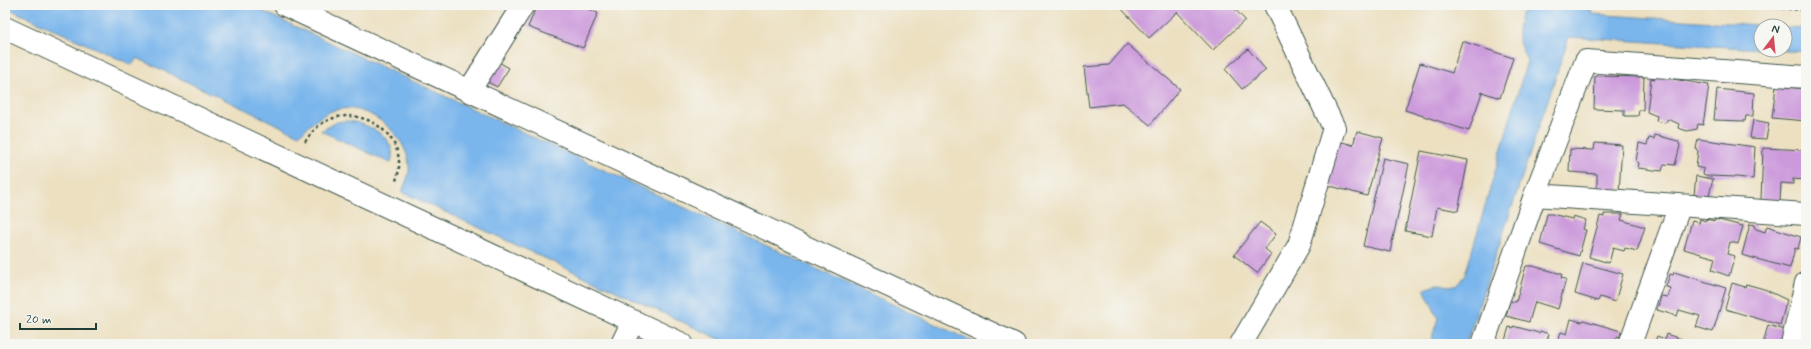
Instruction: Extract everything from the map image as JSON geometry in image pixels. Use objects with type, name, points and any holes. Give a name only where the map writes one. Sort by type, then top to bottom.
[{"type":"street","points":[[285,5],[1014,344]]},
{"type":"street","points":[[469,91],[523,5]]},
{"type":"street","points":[[1241,344],[1299,245],[1334,128],[1275,5]]},
{"type":"street","points":[[5,28],[682,344]]},
{"type":"street","points":[[1483,344],[1535,195],[1586,61],[1806,77]]},
{"type":"street","points":[[1535,195],[1806,214]]},
{"type":"street","points":[[1630,344],[1680,205]]},
{"type":"street","points":[[1792,344],[1806,283]]},
{"type":"street","points":[[622,344],[632,321]]},
{"type":"path","points":[[1734,5],[1806,10]]},
{"type":"path","points":[[303,146],[318,126],[331,119],[353,115],[368,120],[387,133],[398,152],[400,173],[393,187]]},
{"type":"water","points":[[5,5],[249,5],[978,344],[730,344],[402,192],[409,172],[408,160],[404,148],[397,136],[388,126],[365,112],[352,109],[334,110],[323,115],[299,135],[137,58],[132,65],[5,7]]},
{"type":"water","points":[[1532,7],[1592,9],[1591,14],[1753,25],[1753,48],[1569,37],[1466,344],[1430,344],[1438,318],[1424,289],[1436,285],[1456,286],[1465,275],[1527,61],[1518,38],[1518,28],[1521,14]]},
{"type":"water","points":[[1793,27],[1806,28],[1806,52],[1793,51]]},
{"type":"water","points":[[345,121],[365,125],[372,128],[384,137],[392,149],[391,163],[321,131],[337,122]]},
{"type":"building","points":[[537,5],[577,5],[598,13],[583,48],[528,27]]},
{"type":"building","points":[[1118,5],[1231,5],[1245,20],[1213,50],[1177,12],[1149,38]]},
{"type":"building","points":[[1462,41],[1513,58],[1500,98],[1482,92],[1469,131],[1405,110],[1420,63],[1452,73]]},
{"type":"building","points":[[1127,44],[1180,89],[1150,125],[1123,103],[1089,107],[1084,67],[1109,65]]},
{"type":"building","points":[[1248,49],[1266,70],[1242,89],[1225,69]]},
{"type":"building","points":[[490,57],[509,68],[497,87],[478,77]]},
{"type":"building","points":[[1595,76],[1644,77],[1643,110],[1639,110],[1638,116],[1624,116],[1624,110],[1594,109]]},
{"type":"building","points":[[1655,76],[1709,85],[1703,125],[1698,124],[1697,129],[1687,131],[1678,128],[1679,124],[1668,119],[1665,123],[1656,121],[1657,116],[1647,112],[1651,78],[1655,79]]},
{"type":"building","points":[[1776,86],[1806,89],[1806,121],[1772,118]]},
{"type":"building","points":[[1717,89],[1754,93],[1753,116],[1746,116],[1745,121],[1714,120]]},
{"type":"building","points":[[1753,120],[1769,123],[1766,139],[1750,138]]},
{"type":"building","points":[[1357,131],[1383,138],[1367,196],[1323,184],[1335,140],[1353,145]]},
{"type":"building","points":[[1655,135],[1678,141],[1680,146],[1675,165],[1664,164],[1662,171],[1638,168],[1639,163],[1636,161],[1639,143],[1647,145],[1649,138],[1654,139]]},
{"type":"building","points":[[1698,139],[1755,147],[1753,179],[1709,176],[1703,174],[1704,169],[1696,167],[1698,151],[1696,149]]},
{"type":"building","points":[[1595,143],[1622,145],[1619,192],[1597,191],[1597,174],[1569,172],[1570,149],[1594,150]]},
{"type":"building","points":[[1763,148],[1806,150],[1806,180],[1793,179],[1793,184],[1781,183],[1780,201],[1761,200]]},
{"type":"building","points":[[1421,151],[1468,160],[1458,211],[1437,207],[1432,236],[1405,231]]},
{"type":"building","points":[[1383,158],[1409,164],[1390,252],[1363,246]]},
{"type":"building","points":[[1696,176],[1713,179],[1709,196],[1694,195]]},
{"type":"building","points":[[1547,214],[1572,219],[1573,216],[1586,220],[1583,229],[1586,230],[1579,256],[1540,244]]},
{"type":"building","points":[[1604,214],[1623,214],[1621,220],[1645,227],[1637,251],[1625,248],[1624,251],[1613,248],[1609,263],[1589,257],[1600,216],[1604,217]]},
{"type":"building","points":[[1700,219],[1705,221],[1706,219],[1715,221],[1715,219],[1743,226],[1738,244],[1730,242],[1727,254],[1735,256],[1729,276],[1712,270],[1715,258],[1684,249],[1692,221],[1699,223]]},
{"type":"building","points":[[1260,222],[1276,234],[1265,249],[1271,254],[1257,273],[1234,255]]},
{"type":"building","points":[[1750,224],[1755,225],[1754,227],[1756,229],[1765,232],[1767,226],[1801,237],[1798,249],[1795,248],[1790,268],[1742,255]]},
{"type":"building","points":[[1583,263],[1623,274],[1615,302],[1600,297],[1598,301],[1575,294]]},
{"type":"building","points":[[1526,266],[1533,266],[1562,274],[1561,278],[1566,279],[1558,309],[1535,302],[1529,322],[1506,316],[1510,301],[1516,302]]},
{"type":"building","points":[[1674,272],[1726,288],[1713,332],[1696,327],[1700,316],[1679,310],[1677,316],[1657,310],[1661,296],[1668,297],[1671,288],[1666,287],[1670,274],[1673,275]]},
{"type":"building","points":[[1732,283],[1745,287],[1746,284],[1764,289],[1787,300],[1780,325],[1725,309]]},
{"type":"building","points":[[1571,319],[1582,322],[1583,320],[1621,331],[1620,337],[1618,336],[1612,344],[1557,344],[1561,332],[1567,334]]},
{"type":"building","points":[[1768,325],[1785,330],[1781,344],[1763,344]]},
{"type":"building","points":[[1513,326],[1549,334],[1546,344],[1504,344],[1509,327],[1513,328]]},
{"type":"building","points":[[1666,334],[1696,344],[1654,344],[1657,336],[1665,339]]}]
